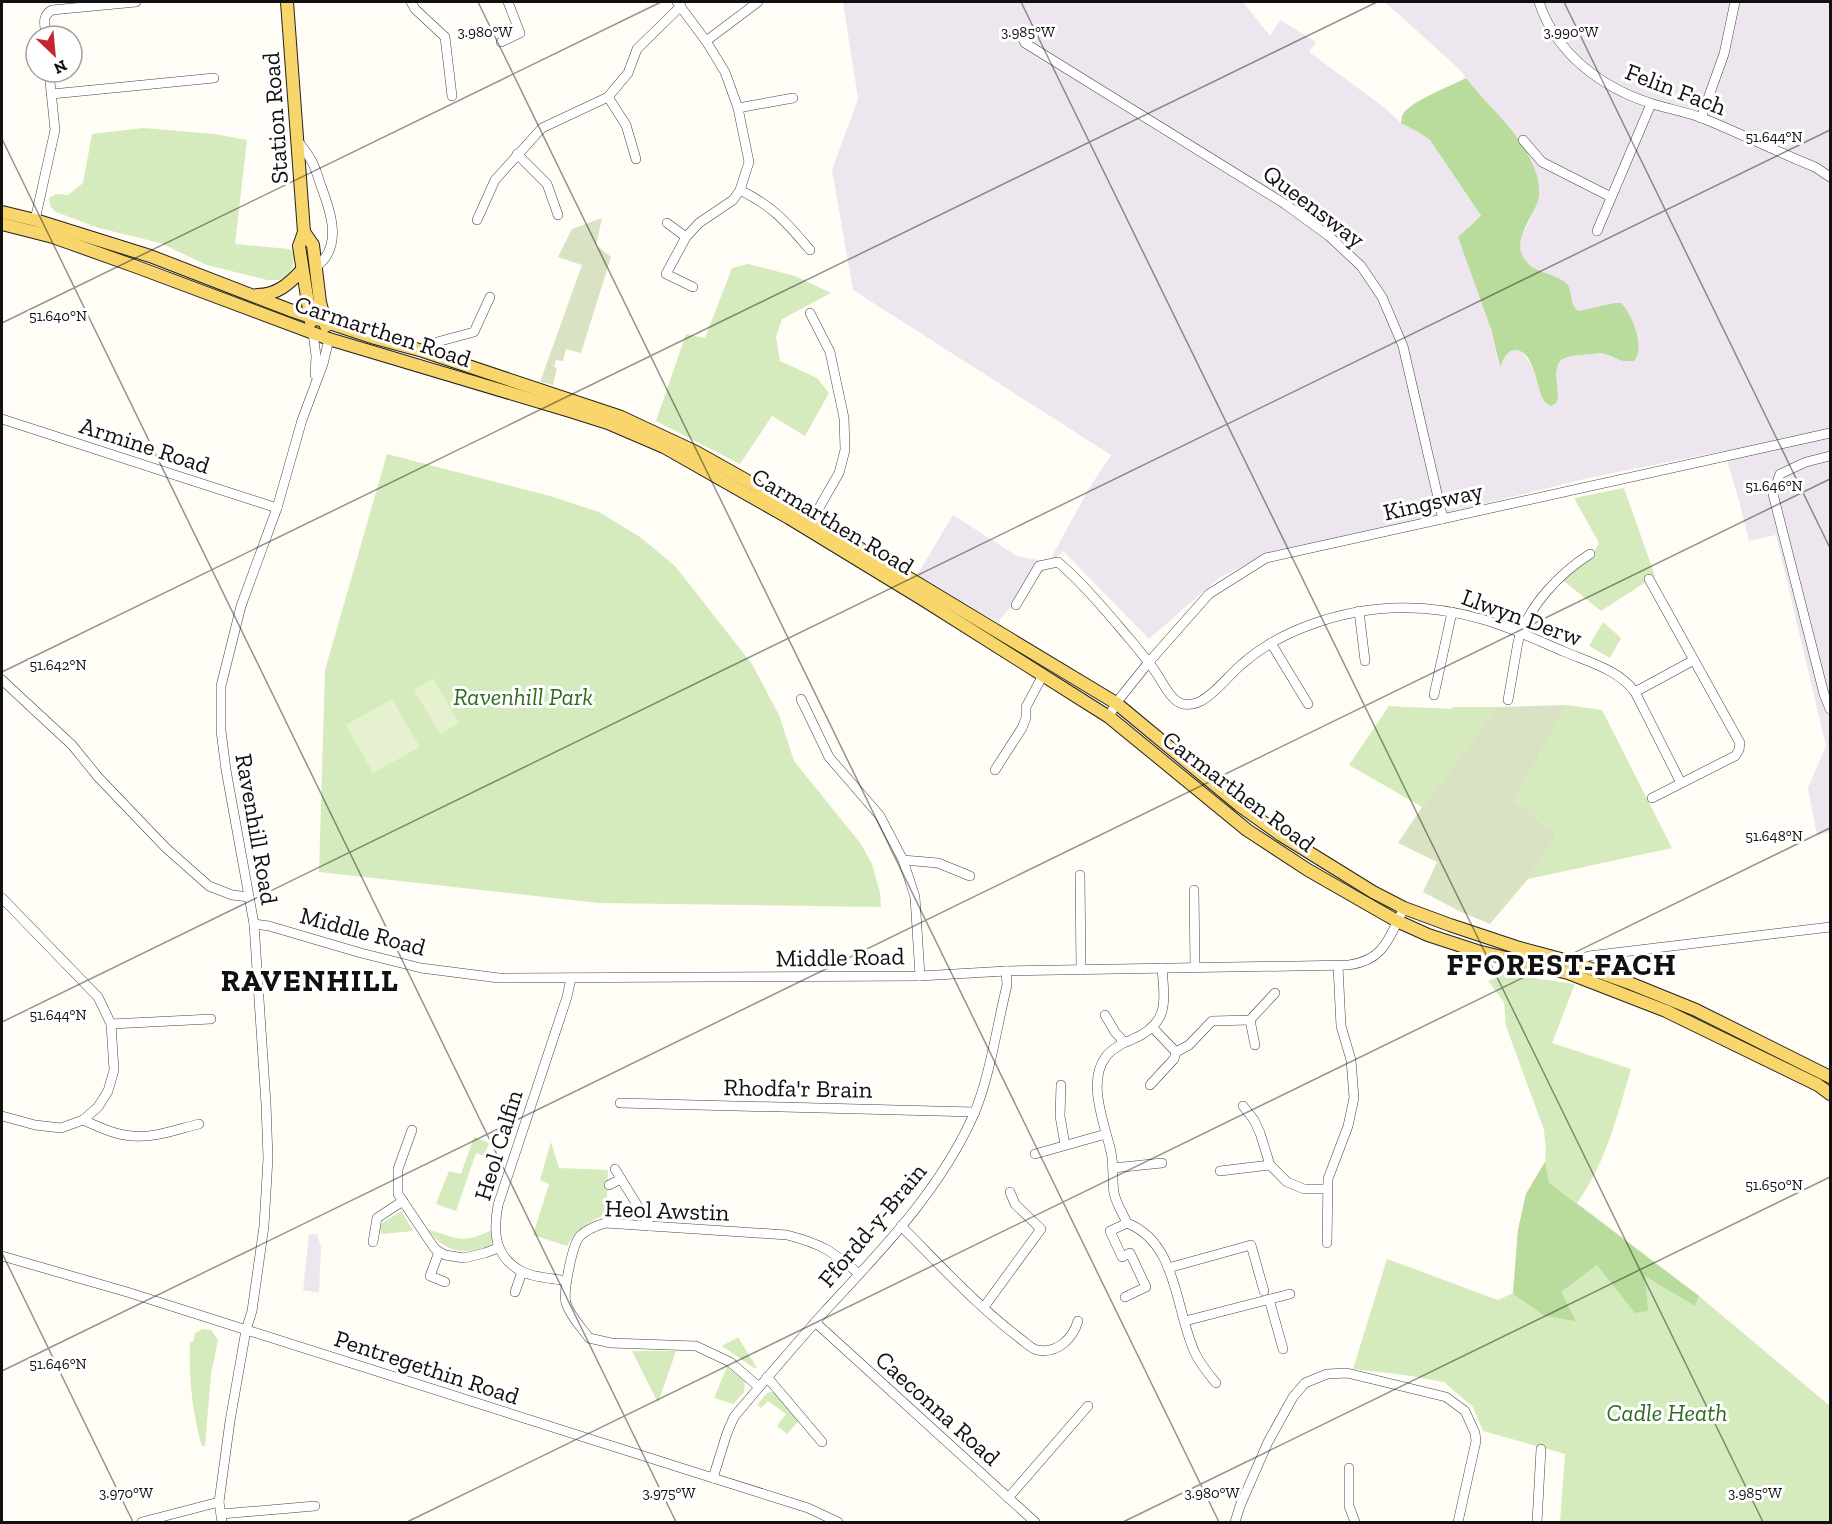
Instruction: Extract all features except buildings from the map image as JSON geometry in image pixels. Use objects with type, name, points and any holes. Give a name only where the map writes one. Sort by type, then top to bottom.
[{"type":"main road","name":"Station Road","points":[[287,2],[304,232],[299,246],[313,333]]},
{"type":"main road","name":"Carmarthen Road","points":[[2,212],[150,256],[309,316],[423,351],[621,417],[696,452],[1116,703],[1239,805],[1281,835],[1373,892],[1404,908],[1570,968]]},
{"type":"main road","name":"Carmarthen Road","points":[[2,224],[53,237],[329,339],[598,420],[664,447],[799,524],[921,598],[1109,717],[1247,830],[1308,870],[1398,921],[1428,935],[1477,951],[1570,968]]},
{"type":"main road","name":"Station Road","points":[[304,232],[313,245],[320,302],[329,339]]},
{"type":"main road","points":[[250,295],[267,295],[280,291],[302,270]]},
{"type":"main road","points":[[1570,968],[1696,1010],[1830,1077]]},
{"type":"main road","points":[[1570,968],[1818,1085],[1830,1094]]},
{"type":"street","points":[[45,24],[44,19],[52,10],[136,2]]},
{"type":"street","points":[[411,2],[415,9],[445,37],[452,96]]},
{"type":"street","points":[[501,42],[520,33],[508,2]]},
{"type":"street","points":[[706,40],[758,2]]},
{"type":"street","name":"Felin Fach","points":[[1539,2],[1558,42],[1586,70],[1612,86],[1651,104],[1701,118],[1815,167],[1830,177]]},
{"type":"street","points":[[1701,118],[1724,54],[1735,2]]},
{"type":"street","points":[[477,220],[495,180],[517,154],[542,128],[608,97],[628,73],[637,49],[679,4],[706,40],[725,72],[738,108],[749,162],[740,190],[733,200],[699,223],[686,237],[666,274],[693,287]]},
{"type":"street","name":"Queensway","points":[[1023,31],[1022,37],[1025,43],[1285,204],[1336,241],[1361,266],[1382,297],[1403,346],[1443,519]]},
{"type":"street","points":[[51,94],[214,78]]},
{"type":"street","points":[[35,220],[55,130],[50,84]]},
{"type":"street","points":[[608,97],[626,125],[636,159]]},
{"type":"street","points":[[738,108],[793,98]]},
{"type":"street","points":[[1597,231],[1651,104]]},
{"type":"street","points":[[1523,140],[1542,162],[1611,197]]},
{"type":"street","points":[[298,141],[311,160],[333,221],[329,253],[316,267]]},
{"type":"street","points":[[517,154],[547,184],[558,215]]},
{"type":"street","points":[[740,190],[764,202],[786,221],[810,250]]},
{"type":"street","points":[[667,223],[686,237]]},
{"type":"street","points":[[423,351],[437,342],[474,332],[489,297]]},
{"type":"street","points":[[810,313],[830,352],[844,418],[845,450],[839,473],[812,520]]},
{"type":"street","name":"Ravenhill Road","points":[[313,333],[316,356],[315,383]]},
{"type":"street","name":"Ravenhill Road","points":[[222,1518],[219,1502],[230,1421],[246,1330],[252,1311],[264,1226],[268,1158],[254,924],[226,770],[221,731],[221,686],[241,606],[277,508],[302,420],[323,364],[329,339]]},
{"type":"street","name":"Armine Road","points":[[2,419],[277,508]]},
{"type":"street","name":"Kingsway","points":[[1109,717],[1116,703],[1149,662],[1209,594],[1266,558],[1830,433]]},
{"type":"street","points":[[1830,456],[1806,462],[1780,474],[1773,494],[1824,694],[1830,709]]},
{"type":"street","points":[[1508,700],[1521,633],[1531,615],[1556,581],[1590,554]]},
{"type":"street","points":[[1016,605],[1039,566],[1058,562],[1078,580],[1149,662]]},
{"type":"street","points":[[1649,579],[1740,743],[1735,756],[1652,798]]},
{"type":"street","name":"Llwyn Derw","points":[[1149,662],[1177,701],[1185,705],[1200,702],[1242,663],[1271,643],[1295,630],[1327,618],[1389,607],[1419,607],[1452,612],[1486,620],[1521,633],[1621,678],[1635,692],[1680,783]]},
{"type":"street","points":[[1359,611],[1365,661]]},
{"type":"street","points":[[1434,695],[1452,612]]},
{"type":"street","points":[[1271,643],[1308,704]]},
{"type":"street","points":[[1635,692],[1694,660]]},
{"type":"street","points":[[995,770],[1022,728],[1026,718],[1026,707],[1043,675]]},
{"type":"street","points":[[2,680],[72,745],[98,777],[166,848],[209,886],[232,895],[249,897]]},
{"type":"street","points":[[801,699],[829,757],[880,816],[903,860],[915,897],[920,976]]},
{"type":"street","points":[[903,860],[938,863],[970,876]]},
{"type":"street","points":[[1080,875],[1081,970]]},
{"type":"street","points":[[1194,891],[1195,967]]},
{"type":"street","points":[[2,898],[98,997],[111,1024],[114,1070],[108,1091],[98,1107],[83,1120],[61,1128],[35,1125],[2,1116]]},
{"type":"street","name":"Middle Road","points":[[254,924],[269,926],[421,968],[499,978],[920,976],[1006,971],[1360,964],[1380,954],[1404,908]]},
{"type":"street","name":"Carmarthen Road","points":[[1570,968],[1590,956],[1830,927]]},
{"type":"street","points":[[1327,1243],[1328,1179],[1348,1126],[1354,1098],[1351,1060],[1341,1026],[1338,966]]},
{"type":"street","points":[[1162,968],[1164,1001],[1160,1015],[1153,1028],[1124,1042],[1105,1057],[1099,1071],[1098,1098],[1111,1154],[1114,1196],[1127,1223],[1137,1227],[1152,1240],[1162,1254],[1195,1354],[1216,1383]]},
{"type":"street","name":"Ffordd-y-Brain","points":[[713,1478],[734,1417],[901,1226],[942,1172],[958,1146],[975,1112],[988,1065],[1007,985],[1006,971]]},
{"type":"street","name":"Heol Calfin","points":[[498,1248],[495,1219],[498,1205],[567,997],[571,978]]},
{"type":"street","points":[[1150,1085],[1174,1059],[1176,1052],[1189,1045],[1212,1022],[1250,1020],[1275,993]]},
{"type":"street","points":[[1105,1015],[1124,1042]]},
{"type":"street","points":[[111,1024],[211,1019]]},
{"type":"street","points":[[1250,1020],[1255,1044]]},
{"type":"street","points":[[1153,1028],[1176,1052]]},
{"type":"street","points":[[1061,1084],[1060,1116],[1065,1145]]},
{"type":"street","name":"Rhodfa'r Brain","points":[[620,1103],[975,1112]]},
{"type":"street","points":[[1243,1106],[1254,1120],[1260,1133],[1270,1165],[1287,1182],[1304,1189],[1327,1189]]},
{"type":"street","points":[[83,1120],[108,1131],[134,1136],[160,1134],[199,1124]]},
{"type":"street","points":[[412,1130],[398,1169],[398,1194],[435,1249],[445,1256],[464,1258],[498,1248],[509,1262],[522,1272],[567,1281]]},
{"type":"street","points":[[1035,1154],[1106,1134]]},
{"type":"street","points":[[1113,1168],[1162,1163]]},
{"type":"street","points":[[1220,1171],[1270,1165]]},
{"type":"street","points":[[615,1168],[650,1226]]},
{"type":"street","points":[[609,1185],[621,1179]]},
{"type":"street","points":[[984,1307],[1041,1229],[1015,1204],[1010,1192]]},
{"type":"street","points":[[373,1242],[377,1218],[403,1201]]},
{"type":"street","name":"Heol Awstin","points":[[759,1387],[730,1362],[699,1347],[611,1343],[589,1338],[571,1315],[565,1301],[573,1248],[580,1236],[593,1226],[605,1223],[787,1235],[812,1241],[833,1252],[859,1274]]},
{"type":"street","points":[[1125,1297],[1146,1287],[1130,1253],[1122,1257],[1110,1231],[1127,1223]]},
{"type":"street","points":[[901,1226],[1006,1328],[1036,1350],[1051,1350],[1063,1345],[1074,1332],[1078,1321]]},
{"type":"street","points":[[1168,1268],[1251,1245],[1283,1349]]},
{"type":"street","points":[[439,1252],[430,1276],[446,1282]]},
{"type":"street","name":"Pentregethin Road","points":[[2,1256],[127,1292],[808,1508],[838,1522]]},
{"type":"street","points":[[515,1292],[522,1272]]},
{"type":"street","points":[[1185,1321],[1266,1295],[1290,1294]]},
{"type":"street","name":"Caeconna Road","points":[[815,1322],[1035,1522]]},
{"type":"street","points":[[1235,1522],[1268,1442],[1293,1397],[1305,1383],[1327,1374],[1347,1373],[1446,1397],[1465,1411],[1475,1433],[1476,1441],[1458,1522]]},
{"type":"street","points":[[767,1377],[822,1442]]},
{"type":"street","points":[[1008,1498],[1088,1406]]},
{"type":"street","points":[[1537,1522],[1541,1449]]},
{"type":"street","points":[[1349,1468],[1349,1506],[1355,1522]]},
{"type":"street","points":[[142,1522],[219,1502]]},
{"type":"street","points":[[222,1518],[315,1506]]},
{"type":"shaded area","points":[[843,2],[1243,2],[1270,36],[1280,20],[1316,42],[1309,52],[1385,108],[1401,123],[1430,140],[1481,217],[1468,227],[1499,366],[1509,352],[1516,350],[1522,352],[1533,368],[1543,400],[1557,400],[1556,374],[1558,364],[1562,359],[1602,353],[1612,358],[1638,355],[1638,340],[1614,303],[1576,310],[1572,306],[1569,289],[1527,263],[1520,253],[1519,242],[1534,211],[1539,195],[1538,182],[1486,101],[1480,97],[1459,69],[1385,2],[1830,2],[1830,832],[1817,835],[1808,788],[1826,746],[1776,535],[1749,541],[1724,451],[1588,478],[1423,519],[1268,553],[1219,578],[1149,639],[1063,551],[997,622],[917,575],[953,515],[1017,556],[1049,562],[1088,490],[1111,455],[853,290],[832,170],[858,99]]},
{"type":"shaded area","points":[[309,1234],[317,1234],[321,1247],[319,1293],[303,1290]]},
{"type":"green space","points":[[1466,78],[1522,144],[1536,173],[1539,197],[1524,229],[1520,245],[1521,253],[1526,261],[1534,268],[1566,283],[1573,305],[1579,311],[1621,303],[1636,331],[1639,348],[1634,361],[1623,361],[1602,353],[1562,359],[1558,364],[1556,374],[1558,397],[1556,403],[1551,406],[1543,399],[1527,356],[1515,350],[1509,352],[1500,367],[1491,329],[1458,237],[1481,216],[1430,140],[1401,123],[1403,114],[1414,104]]},
{"type":"green space","points":[[143,128],[214,134],[247,140],[235,244],[289,249],[294,252],[293,267],[289,274],[280,280],[267,280],[207,265],[160,243],[99,228],[56,212],[50,206],[49,198],[56,194],[68,195],[83,183],[92,134]]},
{"type":"green space","points":[[602,218],[596,245],[611,257],[581,353],[566,349],[563,361],[556,360],[554,367],[557,368],[553,385],[540,382],[582,265],[558,257],[572,229]]},
{"type":"green space","points":[[748,264],[795,276],[831,293],[782,319],[776,337],[780,361],[817,378],[829,393],[805,436],[772,416],[740,464],[656,421],[686,334],[705,338],[732,268]]},
{"type":"green space","name":"Ravenhill Park","points":[[387,454],[550,496],[599,512],[640,537],[675,566],[752,664],[779,715],[794,761],[861,844],[872,864],[880,893],[881,907],[598,903],[319,872],[325,670]]},
{"type":"green space","points":[[1624,488],[1655,576],[1601,611],[1560,578],[1594,552],[1599,543],[1574,498]]},
{"type":"green space","points":[[1603,622],[1621,638],[1610,658],[1589,646]]},
{"type":"green space","points":[[433,678],[459,723],[440,734],[414,690]]},
{"type":"green space","points":[[392,699],[420,747],[373,773],[346,725]]},
{"type":"green space","points":[[1567,705],[1602,710],[1672,848],[1528,879],[1557,834],[1515,801]]},
{"type":"green space","points":[[1567,705],[1515,801],[1557,834],[1528,879],[1490,924],[1423,892],[1437,862],[1398,843],[1497,707]]},
{"type":"green space","points":[[1389,706],[1451,709],[1454,707],[1497,707],[1422,807],[1349,765]]},
{"type":"green space","name":"Cadle Heath","points":[[1505,974],[1575,984],[1552,1043],[1631,1069],[1603,1155],[1596,1172],[1577,1203],[1699,1296],[1830,1406],[1830,1522],[1560,1522],[1565,1454],[1483,1431],[1473,1407],[1444,1382],[1353,1369],[1387,1259],[1498,1300],[1513,1293],[1518,1230],[1526,1194],[1545,1162],[1546,1150],[1544,1130],[1506,1026],[1504,1002],[1488,981]]},
{"type":"green space","points":[[474,1137],[489,1143],[484,1156],[476,1153],[456,1211],[436,1204],[449,1171],[461,1174]]},
{"type":"green space","points":[[551,1142],[559,1168],[608,1170],[606,1214],[574,1235],[567,1246],[533,1235],[549,1184],[540,1180]]},
{"type":"green space","points":[[1545,1162],[1549,1183],[1699,1296],[1695,1306],[1645,1276],[1648,1311],[1635,1313],[1597,1265],[1561,1292],[1576,1321],[1545,1316],[1513,1294],[1518,1230],[1526,1194]]},
{"type":"green space","points":[[401,1211],[413,1231],[382,1234],[381,1224]]},
{"type":"green space","points":[[427,1229],[466,1239],[492,1230],[493,1239],[490,1246],[480,1249],[455,1250],[441,1243]]},
{"type":"green space","points":[[202,1329],[211,1330],[218,1340],[211,1374],[205,1446],[202,1446],[196,1422],[190,1367],[190,1342],[193,1342],[195,1333]]},
{"type":"green space","points":[[738,1337],[757,1368],[722,1346]]},
{"type":"green space","points":[[632,1351],[676,1351],[658,1403]]},
{"type":"green space","points":[[727,1367],[745,1381],[744,1392],[733,1404],[714,1398]]},
{"type":"green space","points":[[777,1391],[799,1421],[787,1434],[777,1426],[786,1414],[768,1401],[761,1408],[757,1405],[767,1393]]},
{"type":"district","name":"FFOREST-FACH","points":[[1562,965]]},
{"type":"district","name":"RAVENHILL","points":[[310,981]]}]
